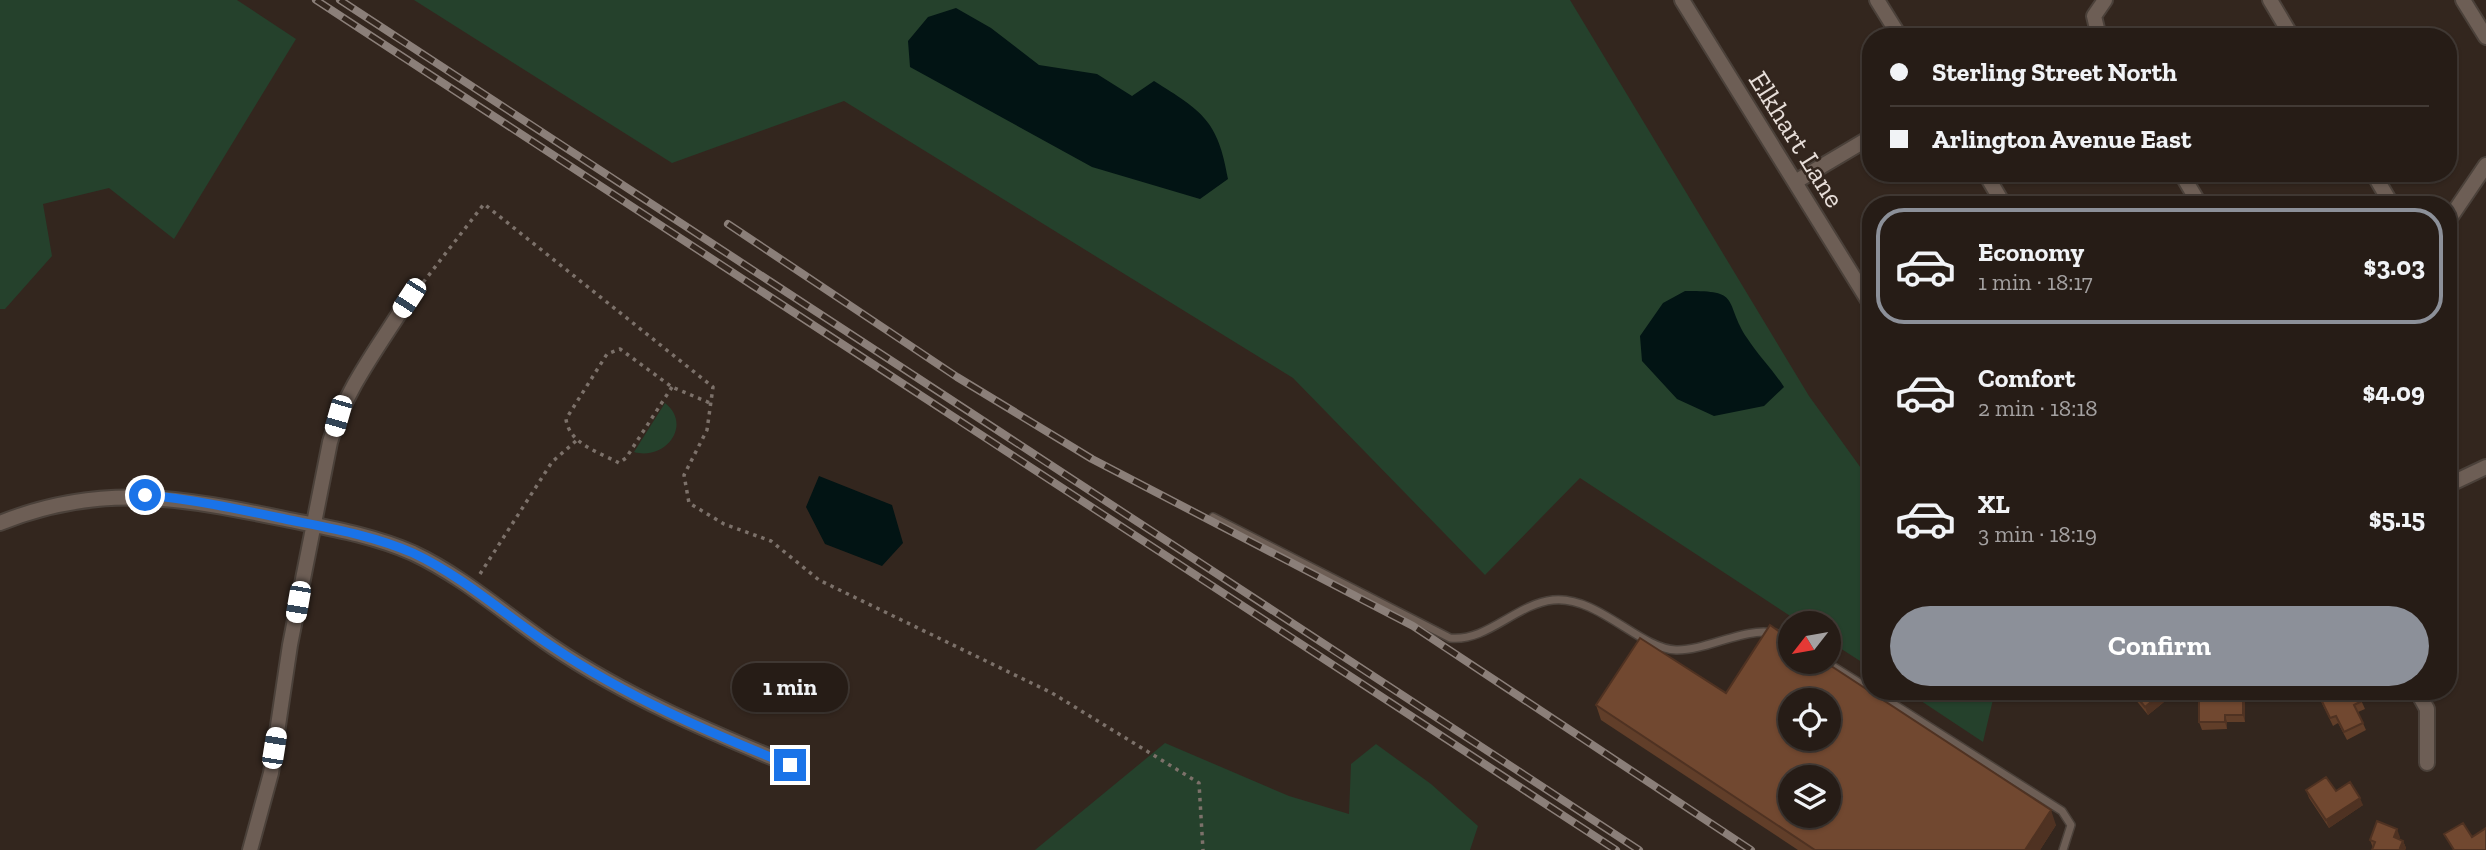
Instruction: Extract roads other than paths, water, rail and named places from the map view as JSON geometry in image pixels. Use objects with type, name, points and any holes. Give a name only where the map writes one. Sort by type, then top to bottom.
[{"type":"street","name":"Elkhart Lane","points":[[1682,0],[1862,290]]},
{"type":"street","points":[[1877,0],[1894,28]]},
{"type":"street","points":[[2097,28],[2094,16],[2105,0]]},
{"type":"street","points":[[2270,0],[2287,28]]},
{"type":"street","points":[[2463,0],[2486,37]]},
{"type":"street","points":[[1795,182],[1862,141]]},
{"type":"street","points":[[2457,208],[2486,165]]},
{"type":"street","points":[[255,849],[271,774],[290,645],[313,524],[338,416],[409,298]]},
{"type":"street","points":[[2457,481],[2486,467]]},
{"type":"street","points":[[0,523],[65,502],[145,495],[205,502],[376,539],[412,553],[471,588],[554,648],[612,684],[658,708],[790,765]]},
{"type":"street","points":[[2422,700],[2427,709],[2427,763]]},
{"type":"lane","points":[[1213,517],[1450,638],[1464,639],[1532,603],[1556,599],[1591,608],[1674,650],[1760,633],[1778,633]]},
{"type":"lane","points":[[1841,671],[1862,685]]},
{"type":"lane","points":[[1886,700],[2062,811],[2071,825],[2063,850]]},
{"type":"railway","points":[[316,0],[1616,850]]},
{"type":"railway","points":[[340,0],[1639,850]]},
{"type":"railway","points":[[728,224],[957,377],[1092,459],[1413,626],[1751,850]]}]
